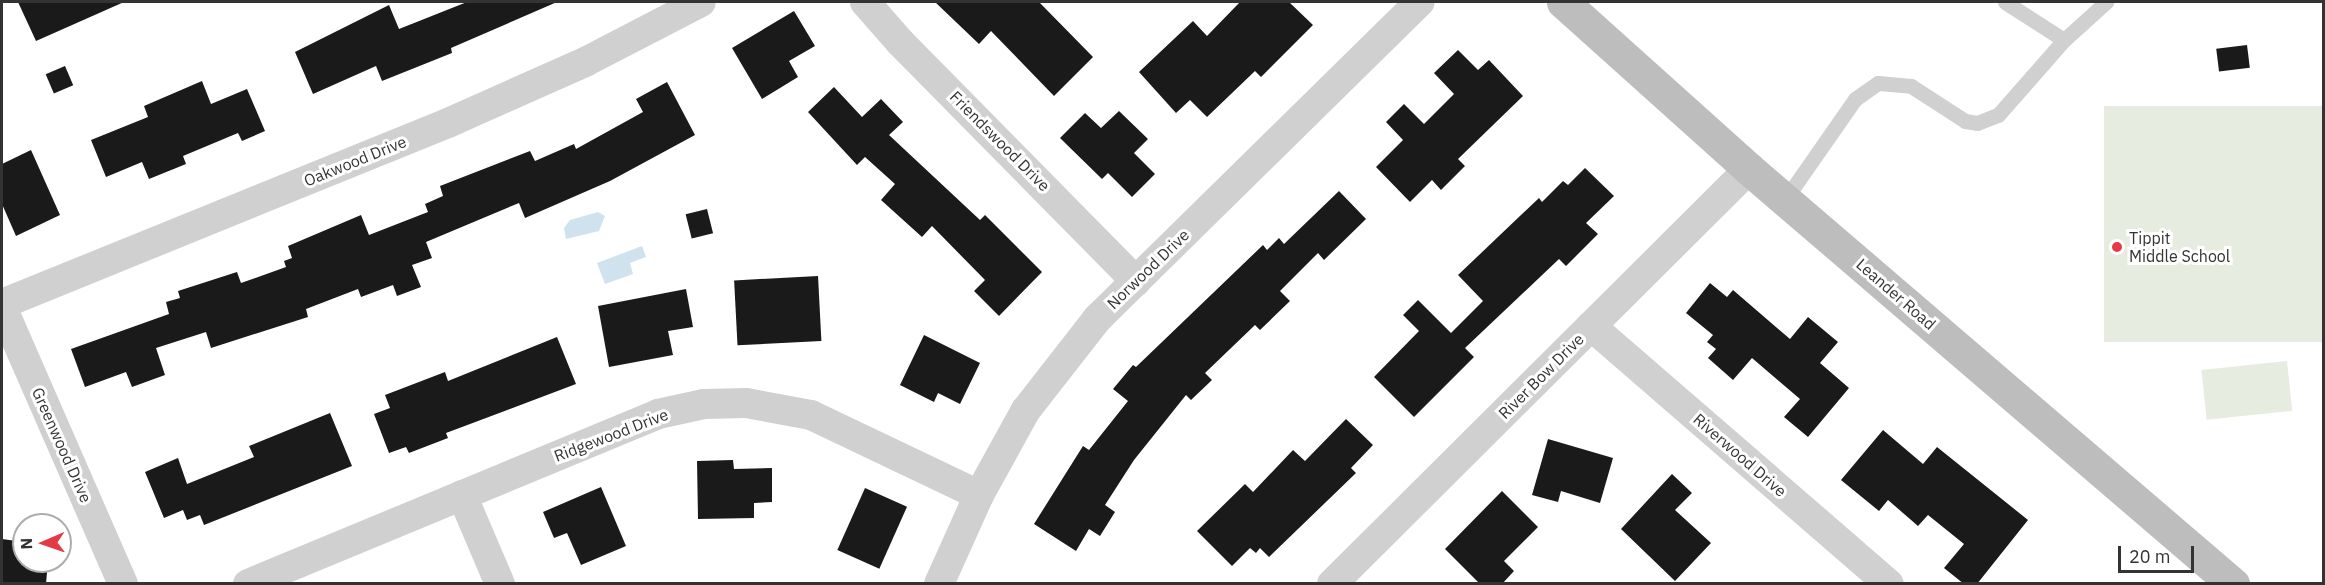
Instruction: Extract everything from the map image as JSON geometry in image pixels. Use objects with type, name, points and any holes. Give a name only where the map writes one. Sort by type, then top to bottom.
[{"type":"main road","name":"Leander Road","points":[[1563,2],[1749,169],[2232,584]]},
{"type":"street","name":"Oakwood Drive","points":[[2,306],[448,123],[587,61],[700,2]]},
{"type":"street","name":"Friendswood Drive","points":[[865,2],[900,42],[1136,281]]},
{"type":"street","name":"Norwood Drive","points":[[939,584],[979,495],[1037,396],[1098,318],[1420,2]]},
{"type":"street","name":"River Bow Drive","points":[[1332,584],[1749,169]]},
{"type":"street","name":"Greenwood Drive","points":[[2,306],[123,584]]},
{"type":"street","name":"Riverwood Drive","points":[[1591,327],[1889,584]]},
{"type":"street","name":"Ridgewood Drive","points":[[248,584],[658,414],[704,404],[747,403],[811,415],[979,495]]},
{"type":"street","points":[[462,495],[500,584]]},
{"type":"lane","points":[[2006,2],[2064,40]]},
{"type":"lane","points":[[1785,198],[1855,99],[1868,87],[1878,83],[1899,83],[1965,122],[1990,120],[2064,40],[2106,2]]},
{"type":"shaded area","points":[[2104,106],[2323,106],[2323,342],[2104,342]]},
{"type":"shaded area","points":[[2287,361],[2292,411],[2207,420],[2201,370]]},
{"type":"water","points":[[598,212],[605,216],[599,231],[566,239],[564,228],[570,220]]},
{"type":"water","points":[[642,246],[646,257],[630,263],[633,274],[605,284],[597,263]]},
{"type":"building","points":[[18,2],[124,2],[36,41]]},
{"type":"building","points":[[467,2],[557,2],[451,48],[452,53],[382,81],[376,66],[313,94],[295,52],[389,5],[399,29]]},
{"type":"building","points":[[935,2],[1039,2],[1093,57],[1054,96],[991,31],[979,44]]},
{"type":"building","points":[[1240,2],[1289,2],[1313,25],[1261,77],[1255,71],[1207,117],[1190,100],[1176,113],[1139,72],[1193,21],[1207,36]]},
{"type":"building","points":[[794,11],[815,46],[789,61],[798,77],[762,99],[732,48]]},
{"type":"building","points":[[2247,45],[2250,68],[2219,72],[2216,49]]},
{"type":"building","points":[[1458,50],[1478,70],[1489,60],[1523,96],[1458,159],[1465,166],[1441,190],[1432,180],[1410,202],[1376,167],[1403,140],[1386,122],[1404,104],[1424,124],[1454,94],[1434,73]]},
{"type":"building","points":[[65,66],[73,85],[54,94],[46,74]]},
{"type":"building","points":[[202,81],[211,104],[247,89],[265,131],[242,141],[238,133],[183,156],[186,164],[149,179],[142,162],[106,177],[91,140],[148,117],[144,106]]},
{"type":"building","points":[[667,82],[695,135],[610,181],[525,218],[519,203],[426,242],[432,258],[412,265],[421,287],[397,296],[393,285],[361,297],[358,289],[306,309],[308,317],[211,348],[206,332],[156,348],[165,375],[132,387],[126,372],[85,387],[71,349],[169,314],[166,302],[180,298],[178,291],[237,272],[241,283],[286,267],[284,261],[292,258],[288,246],[361,215],[369,235],[428,212],[425,204],[443,196],[440,186],[530,151],[535,161],[574,144],[576,149],[643,112],[636,99]]},
{"type":"building","points":[[834,87],[862,117],[881,99],[903,122],[889,135],[980,220],[985,215],[1042,272],[999,316],[974,291],[985,280],[932,226],[922,237],[881,200],[895,184],[865,157],[857,165],[808,112]]},
{"type":"building","points":[[1119,111],[1148,139],[1134,153],[1155,174],[1132,197],[1108,173],[1102,179],[1060,138],[1085,113],[1101,128]]},
{"type":"building","points":[[31,150],[60,215],[16,236],[2,204],[2,164]]},
{"type":"building","points":[[1585,168],[1614,196],[1586,223],[1598,234],[1566,266],[1559,259],[1465,348],[1474,357],[1414,417],[1374,377],[1419,331],[1403,315],[1418,300],[1451,333],[1483,301],[1458,275],[1539,198],[1542,202],[1563,181],[1568,185]]},
{"type":"building","points":[[1339,191],[1366,219],[1324,260],[1318,253],[1280,291],[1290,301],[1260,330],[1255,325],[1205,373],[1212,380],[1191,400],[1186,395],[1134,460],[1105,505],[1115,512],[1100,536],[1089,529],[1076,551],[1034,524],[1083,446],[1089,450],[1128,401],[1113,389],[1133,365],[1136,367],[1263,245],[1267,250],[1279,238],[1284,244]]},
{"type":"building","points":[[707,209],[713,233],[692,239],[686,214]]},
{"type":"building","points":[[818,276],[821,341],[738,345],[734,280]]},
{"type":"building","points":[[1710,283],[1727,297],[1733,290],[1790,339],[1808,317],[1838,342],[1820,363],[1849,388],[1808,437],[1784,417],[1800,399],[1752,358],[1733,380],[1708,358],[1716,349],[1707,342],[1713,335],[1686,313]]},
{"type":"building","points":[[686,289],[693,327],[668,331],[673,355],[609,367],[598,306]]},
{"type":"building","points":[[924,335],[980,363],[960,404],[938,393],[934,402],[900,385]]},
{"type":"building","points":[[557,337],[576,384],[446,433],[448,438],[409,453],[406,447],[389,453],[374,414],[390,408],[385,395],[445,372],[448,381]]},
{"type":"building","points":[[330,413],[352,466],[204,525],[200,515],[187,520],[183,510],[164,518],[145,472],[178,458],[187,484],[254,457],[249,446]]},
{"type":"building","points":[[1346,419],[1373,445],[1351,468],[1356,473],[1269,557],[1260,548],[1256,553],[1250,548],[1232,566],[1197,531],[1245,484],[1253,492],[1293,450],[1305,461]]},
{"type":"building","points":[[1883,430],[1923,464],[1937,447],[2028,520],[1977,584],[1964,584],[1944,568],[1964,544],[1928,515],[1918,526],[1888,500],[1879,511],[1841,480]]},
{"type":"building","points":[[1548,439],[1613,458],[1600,503],[1561,491],[1558,502],[1532,495]]},
{"type":"building","points":[[733,460],[734,469],[772,468],[772,502],[754,503],[754,518],[698,519],[697,461]]},
{"type":"building","points":[[1672,474],[1692,493],[1675,510],[1711,543],[1675,581],[1621,529]]},
{"type":"building","points":[[601,487],[626,546],[581,565],[567,533],[554,538],[543,512]]},
{"type":"building","points":[[865,488],[907,507],[879,569],[837,550]]},
{"type":"building","points":[[1502,491],[1538,527],[1504,561],[1514,571],[1502,584],[1480,584],[1445,549]]},
{"type":"building","points":[[2,539],[12,540],[12,573],[47,573],[46,584],[2,584]]},
{"type":"place","name":"Tippit Middle School","points":[[2117,247]]}]
